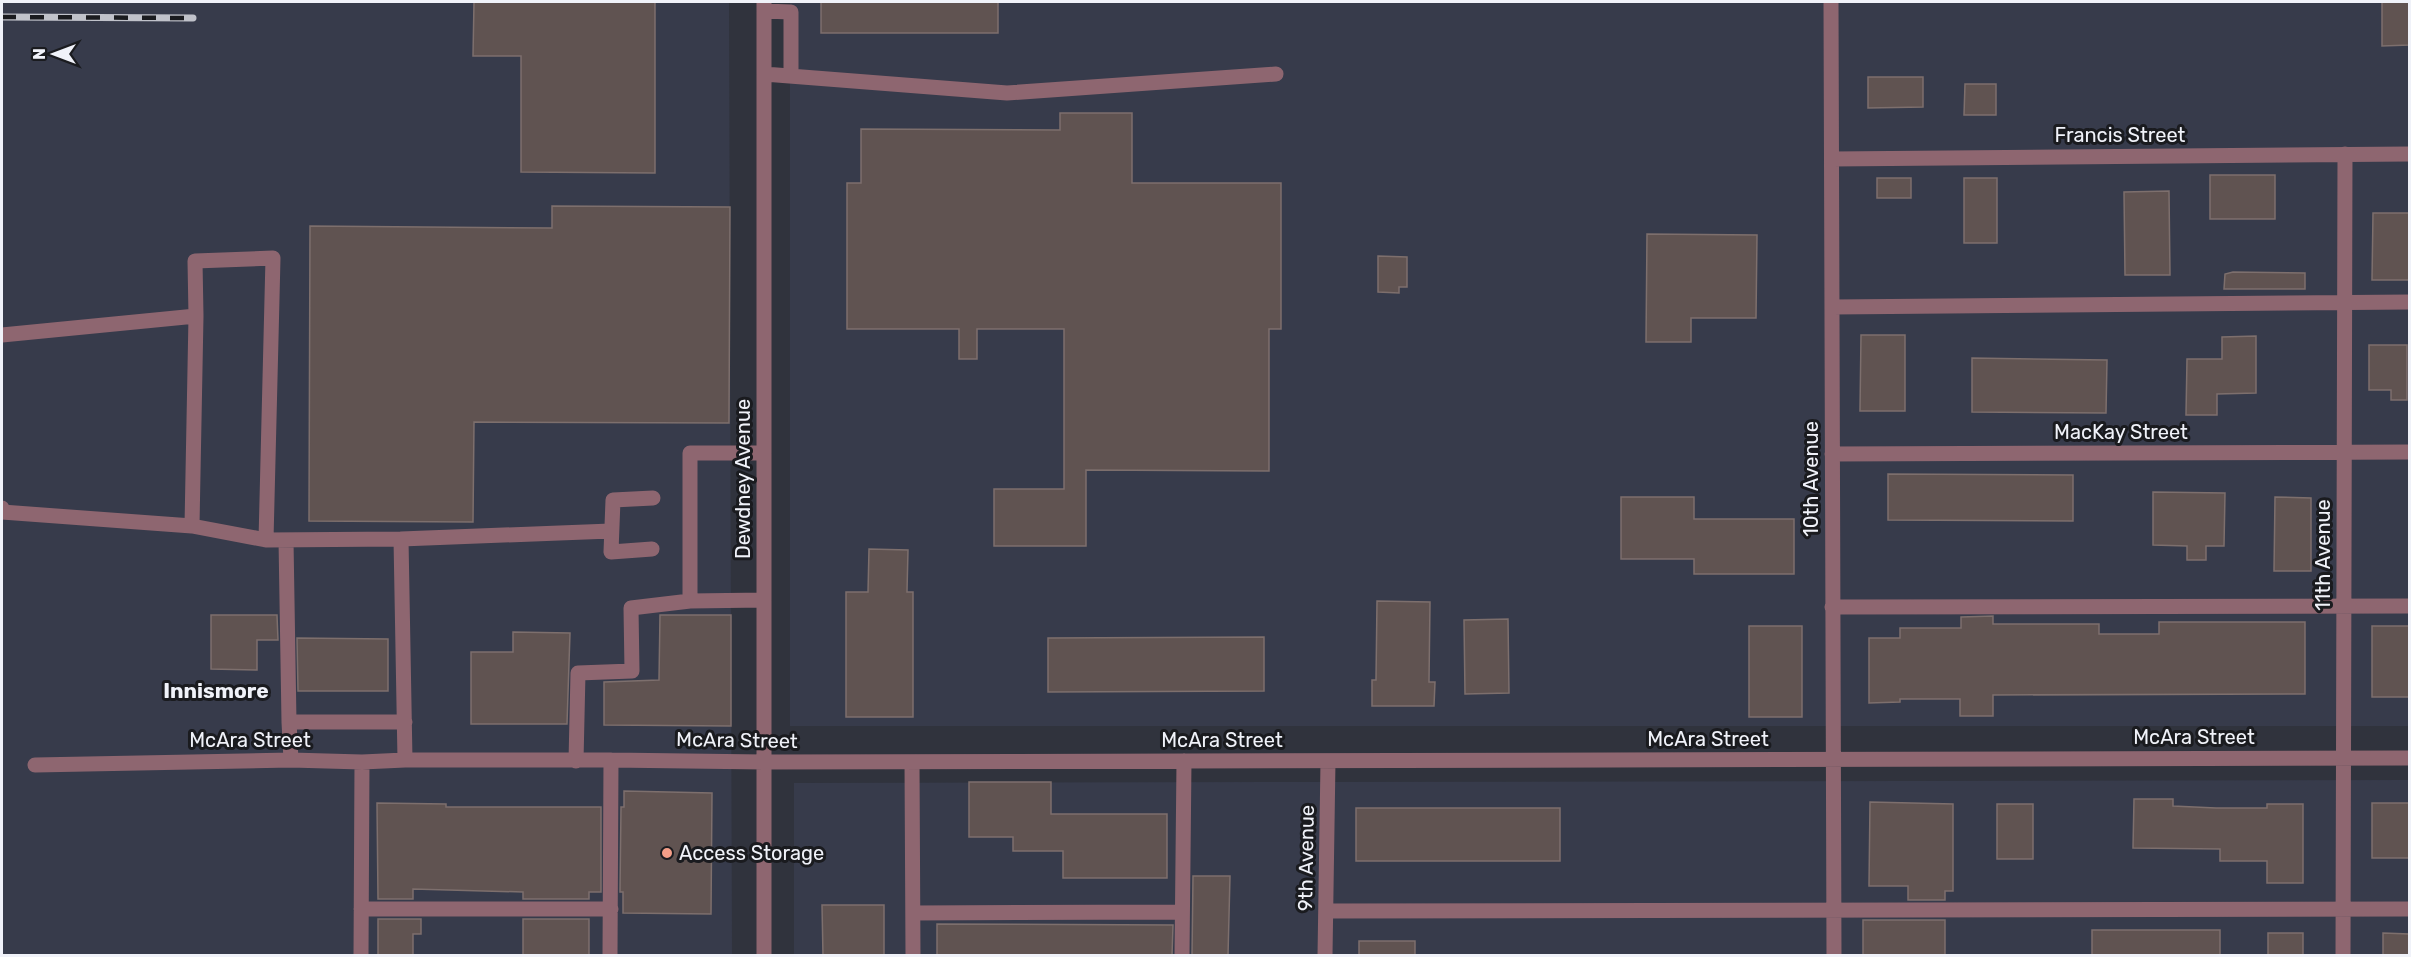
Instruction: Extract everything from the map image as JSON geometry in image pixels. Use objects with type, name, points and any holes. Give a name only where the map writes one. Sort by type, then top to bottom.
[{"type":"street","name":"10th Avenue","points":[[1831,2],[1833,956]]},
{"type":"street","points":[[764,6],[791,7],[791,76]]},
{"type":"street","name":"Dewdney Avenue","points":[[764,6],[764,956]]},
{"type":"street","points":[[764,75],[1007,93],[1276,74]]},
{"type":"street","name":"11th Avenue","points":[[2343,956],[2345,154]]},
{"type":"street","name":"Francis Street","points":[[1832,159],[2409,154]]},
{"type":"street","points":[[192,526],[195,261],[273,258],[266,540]]},
{"type":"street","points":[[1832,307],[2409,302]]},
{"type":"street","points":[[2,334],[196,316]]},
{"type":"street","name":"MacKay Street","points":[[1832,454],[2409,452]]},
{"type":"street","points":[[690,601],[690,453],[764,453]]},
{"type":"street","points":[[652,549],[612,552],[612,531],[613,500],[653,498]]},
{"type":"street","points":[[2,508],[2,512],[192,526],[266,540],[401,539],[612,531]]},
{"type":"street","points":[[401,539],[405,760]]},
{"type":"street","points":[[286,540],[291,760]]},
{"type":"street","points":[[576,761],[578,673],[632,671],[631,608],[690,601],[764,600]]},
{"type":"street","points":[[1832,607],[2409,606]]},
{"type":"street","points":[[289,722],[405,722]]},
{"type":"street","name":"McAra Street","points":[[35,765],[291,760],[362,762],[611,759],[912,762],[2409,758]]},
{"type":"street","points":[[610,956],[611,759]]},
{"type":"street","points":[[1182,956],[1184,761]]},
{"type":"street","name":"9th Avenue","points":[[1325,956],[1328,761]]},
{"type":"street","points":[[361,956],[362,762]]},
{"type":"street","points":[[912,762],[913,956]]},
{"type":"street","points":[[361,909],[610,909]]},
{"type":"street","points":[[1326,911],[2409,909]]},
{"type":"street","points":[[913,913],[1182,912]]},
{"type":"shaded area","points":[[2,2],[729,2],[732,955],[2,956]]},
{"type":"shaded area","points":[[790,2],[2409,2],[2409,726],[790,726]]},
{"type":"shaded area","points":[[2409,780],[2409,955],[794,956],[794,783]]},
{"type":"building","points":[[474,2],[655,2],[655,173],[521,172],[521,56],[473,56]]},
{"type":"building","points":[[821,2],[998,2],[998,33],[821,33]]},
{"type":"building","points":[[2382,2],[2409,2],[2409,45],[2382,46]]},
{"type":"building","points":[[1868,77],[1923,77],[1923,107],[1868,108]]},
{"type":"building","points":[[1965,84],[1996,84],[1996,115],[1964,115]]},
{"type":"building","points":[[1060,113],[1132,113],[1132,183],[1281,183],[1281,329],[1269,329],[1269,471],[1086,470],[1086,546],[994,546],[994,489],[1064,489],[1064,329],[977,329],[977,359],[959,359],[959,329],[847,329],[847,183],[861,183],[861,129],[1060,130]]},
{"type":"building","points":[[2210,175],[2275,175],[2275,219],[2210,219]]},
{"type":"building","points":[[1877,178],[1911,178],[1911,198],[1877,198]]},
{"type":"building","points":[[1964,178],[1997,178],[1997,243],[1964,243]]},
{"type":"building","points":[[2169,191],[2170,275],[2125,275],[2124,192]]},
{"type":"building","points":[[552,206],[730,207],[729,423],[474,422],[473,522],[309,521],[310,226],[552,228]]},
{"type":"building","points":[[2373,213],[2409,213],[2409,280],[2372,280]]},
{"type":"building","points":[[1647,234],[1757,235],[1756,318],[1691,318],[1691,342],[1646,342]]},
{"type":"building","points":[[1378,256],[1407,257],[1407,287],[1399,287],[1399,293],[1378,292]]},
{"type":"building","points":[[2233,272],[2305,273],[2305,289],[2224,289],[2225,274]]},
{"type":"building","points":[[1861,335],[1905,335],[1905,411],[1860,411]]},
{"type":"building","points":[[2256,336],[2256,393],[2217,394],[2217,415],[2186,415],[2187,359],[2222,359],[2222,337]]},
{"type":"building","points":[[2369,345],[2407,345],[2407,400],[2391,400],[2391,390],[2369,390]]},
{"type":"building","points":[[1972,358],[2107,360],[2106,413],[1972,412]]},
{"type":"building","points":[[1888,474],[2073,475],[2073,521],[1888,520]]},
{"type":"building","points":[[2153,492],[2225,493],[2224,546],[2206,546],[2206,560],[2187,560],[2187,546],[2153,545]]},
{"type":"building","points":[[1621,497],[1694,497],[1694,519],[1794,519],[1794,574],[1694,574],[1694,559],[1621,559]]},
{"type":"building","points":[[2275,497],[2311,498],[2311,571],[2274,571]]},
{"type":"building","points":[[869,549],[908,550],[907,592],[913,592],[913,717],[846,717],[846,592],[868,592]]},
{"type":"building","points":[[1377,601],[1430,602],[1429,682],[1435,682],[1434,706],[1372,706],[1372,680],[1376,680]]},
{"type":"building","points":[[211,615],[277,615],[278,640],[257,640],[257,670],[211,669]]},
{"type":"building","points":[[660,615],[731,615],[731,726],[604,725],[604,682],[659,680]]},
{"type":"building","points":[[1993,616],[1993,624],[2099,624],[2099,634],[2159,634],[2159,622],[2305,622],[2305,694],[1993,695],[1993,716],[1960,716],[1960,699],[1900,699],[1900,702],[1869,703],[1869,638],[1900,638],[1900,628],[1961,628],[1961,617]]},
{"type":"building","points":[[1508,619],[1509,693],[1465,694],[1464,620]]},
{"type":"building","points":[[1749,626],[1802,626],[1802,717],[1749,717]]},
{"type":"building","points":[[2372,626],[2409,626],[2409,697],[2372,697]]},
{"type":"building","points":[[513,632],[570,633],[567,724],[471,724],[471,652],[513,652]]},
{"type":"building","points":[[1264,637],[1264,691],[1048,692],[1048,638]]},
{"type":"building","points":[[297,638],[388,639],[388,691],[298,691]]},
{"type":"building","points":[[969,782],[1051,782],[1051,814],[1167,814],[1167,878],[1063,878],[1063,851],[1013,851],[1013,837],[969,837]]},
{"type":"building","name":"Access Storage","points":[[624,791],[712,793],[711,914],[623,913],[623,892],[620,892],[621,807],[624,807]]},
{"type":"building","points":[[2134,799],[2173,799],[2173,806],[2216,808],[2267,808],[2267,804],[2303,804],[2303,883],[2267,883],[2267,861],[2220,861],[2220,849],[2133,848]]},
{"type":"building","points":[[1870,802],[1953,804],[1953,891],[1945,891],[1945,900],[1908,900],[1908,886],[1869,886]]},
{"type":"building","points":[[377,803],[446,804],[446,807],[601,807],[601,892],[589,892],[589,899],[523,899],[523,892],[413,889],[413,899],[378,899]]},
{"type":"building","points":[[2372,803],[2409,803],[2409,858],[2372,858]]},
{"type":"building","points":[[1997,804],[2033,804],[2033,859],[1997,859]]},
{"type":"building","points":[[1356,808],[1560,808],[1560,861],[1356,861]]},
{"type":"building","points":[[1193,876],[1230,876],[1228,956],[1192,956]]},
{"type":"building","points":[[822,905],[884,905],[884,956],[823,956]]},
{"type":"building","points":[[378,919],[421,919],[421,934],[413,934],[413,956],[378,956]]},
{"type":"building","points":[[523,919],[589,919],[589,956],[523,956]]},
{"type":"building","points":[[1863,920],[1945,920],[1945,956],[1863,956]]},
{"type":"building","points":[[937,924],[1173,925],[1172,956],[937,956]]},
{"type":"building","points":[[2092,930],[2220,930],[2220,956],[2092,956]]},
{"type":"building","points":[[2268,933],[2303,933],[2303,956],[2268,956]]},
{"type":"building","points":[[2383,933],[2409,934],[2409,956],[2383,956]]},
{"type":"building","points":[[1359,941],[1415,941],[1415,956],[1359,956]]},
{"type":"railway","points":[[2,17],[193,18]]},
{"type":"place","name":"Access Storage","points":[[667,853]]},
{"type":"district","name":"Innismore","points":[[216,691]]}]
